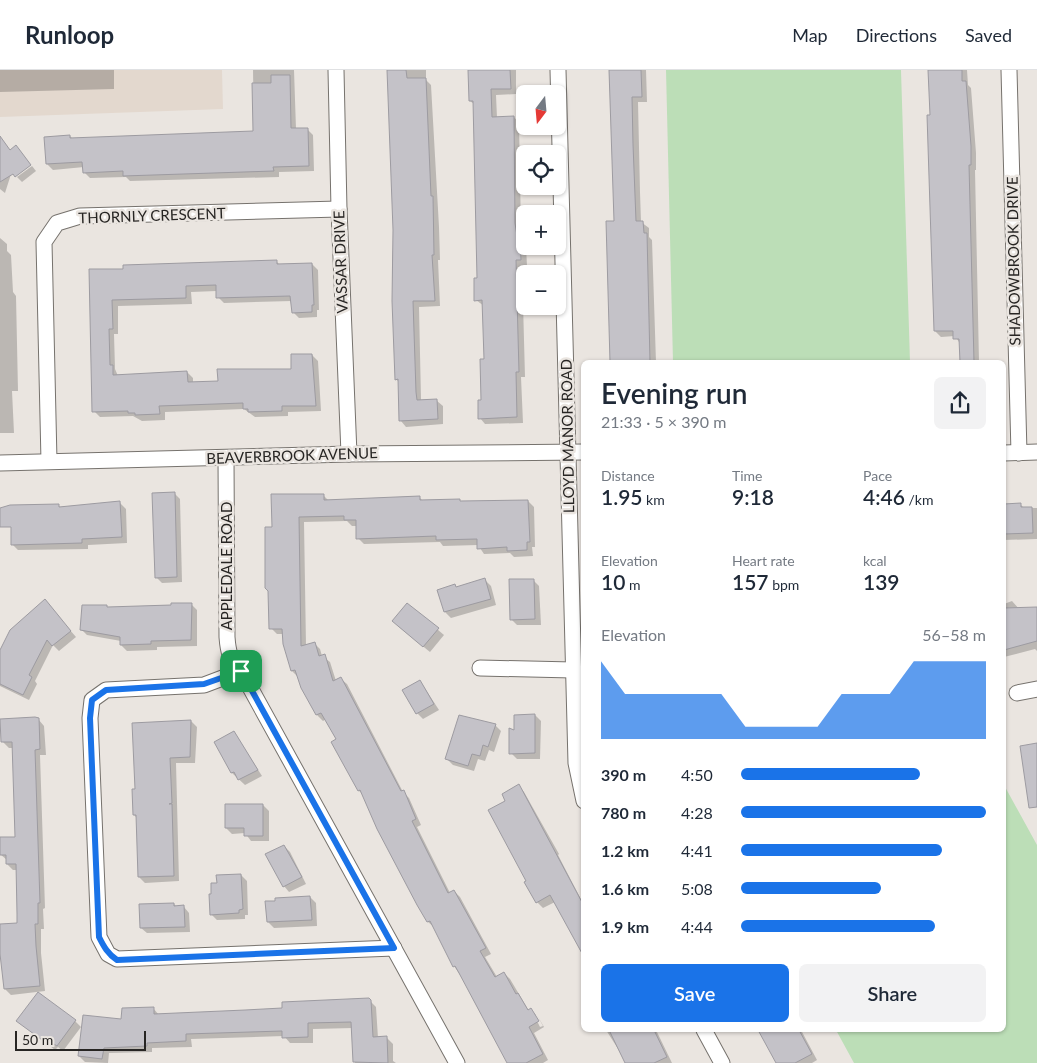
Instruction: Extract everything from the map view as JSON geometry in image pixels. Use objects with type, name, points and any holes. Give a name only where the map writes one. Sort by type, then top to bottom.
[{"type":"street","name":"VASSAR DRIVE","points":[[336,70],[338,209],[349,454]]},
{"type":"street","name":"LLOYD MANOR ROAD","points":[[558,70],[573,670],[576,763],[581,786]]},
{"type":"street","name":"SHADOWBROOK DRIVE","points":[[1009,70],[1011,453]]},
{"type":"street","name":"THORNLY CRESCENT","points":[[49,460],[44,242],[57,223],[80,216],[338,209]]},
{"type":"street","name":"BEAVERBROOK AVENUE","points":[[0,463],[49,460],[226,458],[349,454],[581,452]]},
{"type":"street","points":[[1011,453],[1037,452]]},
{"type":"street","name":"APPLEDALE ROAD","points":[[226,458],[227,637],[232,663],[241,671],[457,1063]]},
{"type":"street","points":[[480,668],[573,670]]},
{"type":"street","points":[[241,671],[204,684],[106,690],[92,700],[90,718],[99,937],[102,944],[108,954],[117,960],[394,948]]},
{"type":"street","points":[[1017,693],[1037,689]]},
{"type":"street","points":[[705,1032],[722,1063]]},
{"type":"shaded area","points":[[0,70],[222,70],[223,109],[0,117]]},
{"type":"green space","points":[[666,70],[901,70],[910,360],[673,360]]},
{"type":"green space","points":[[1006,789],[1037,845],[1037,1063],[854,1063],[837,1032],[1006,1032]]},
{"type":"building","points":[[387,70],[406,70],[407,78],[426,78],[431,196],[433,196],[434,255],[432,255],[435,301],[413,301],[416,392],[417,400],[437,399],[438,419],[399,421],[398,379],[395,380],[392,301],[393,230]]},
{"type":"building","points":[[468,70],[510,70],[511,89],[491,89],[492,117],[514,116],[516,255],[521,255],[521,260],[516,260],[519,372],[516,372],[517,417],[478,419],[478,400],[481,400],[480,359],[484,359],[482,300],[474,301],[474,278],[477,278],[473,101],[469,101]]},
{"type":"building","points":[[609,70],[641,70],[642,97],[632,97],[633,144],[636,221],[643,221],[644,233],[647,233],[650,360],[610,360],[606,221],[614,221]]},
{"type":"building","points":[[928,70],[962,70],[962,81],[966,81],[971,146],[971,165],[969,165],[974,360],[960,360],[959,339],[953,339],[953,331],[934,331],[927,115],[930,115]]},
{"type":"building","points":[[271,75],[290,75],[291,128],[308,128],[309,166],[273,167],[274,171],[123,176],[123,171],[83,173],[82,162],[46,164],[44,137],[70,135],[70,138],[253,131],[252,83],[271,83]]},
{"type":"building","points":[[0,136],[10,150],[16,145],[31,165],[15,177],[13,174],[0,182]]},
{"type":"building","points":[[277,260],[277,264],[312,263],[314,305],[312,305],[312,312],[292,313],[290,296],[216,298],[216,285],[186,286],[186,298],[112,300],[113,329],[109,329],[110,365],[113,365],[113,375],[187,371],[188,382],[218,381],[217,369],[291,369],[291,354],[312,354],[316,406],[282,406],[282,411],[248,412],[248,409],[243,409],[243,403],[159,406],[160,414],[135,415],[135,413],[128,413],[128,411],[92,412],[89,269],[123,269],[123,265]]},
{"type":"building","points":[[175,492],[177,577],[155,578],[152,493]]},
{"type":"building","points":[[271,494],[324,494],[324,500],[420,496],[420,500],[528,500],[530,542],[527,542],[527,550],[507,551],[507,547],[477,549],[477,539],[436,540],[436,536],[356,539],[356,520],[344,520],[344,516],[299,517],[301,646],[315,642],[319,656],[325,654],[333,681],[341,677],[401,791],[404,790],[416,819],[412,821],[448,893],[454,890],[486,948],[480,951],[495,977],[504,972],[516,994],[518,993],[528,1010],[531,1008],[539,1021],[529,1027],[543,1054],[526,1063],[507,1063],[459,973],[455,966],[453,967],[430,921],[427,922],[417,905],[377,829],[360,790],[358,791],[331,742],[336,739],[321,713],[316,715],[301,688],[295,670],[291,671],[283,644],[282,629],[269,629],[268,591],[265,588],[265,527],[272,527]]},
{"type":"building","points":[[120,501],[122,537],[82,539],[82,543],[11,545],[11,527],[0,527],[0,508],[10,505],[59,504],[59,507]]},
{"type":"building","points":[[1021,503],[1021,507],[1032,507],[1033,533],[1006,534],[1006,504]]},
{"type":"building","points":[[485,578],[491,599],[444,612],[437,590],[455,584],[456,587]]},
{"type":"building","points":[[509,579],[534,579],[535,619],[510,620]]},
{"type":"building","points":[[45,599],[71,631],[52,646],[47,640],[29,675],[32,677],[23,695],[0,684],[0,650],[10,630]]},
{"type":"building","points":[[171,603],[192,603],[191,640],[151,641],[151,644],[120,645],[120,637],[80,630],[82,605],[107,605],[107,607],[171,605]]},
{"type":"building","points":[[407,603],[439,628],[423,647],[392,621]]},
{"type":"building","points":[[1037,607],[1037,641],[1006,649],[1006,608]]},
{"type":"building","points":[[420,680],[434,704],[416,714],[402,690]]},
{"type":"building","points":[[535,714],[535,753],[509,754],[509,728],[514,730],[514,715]]},
{"type":"building","points":[[459,715],[496,724],[488,747],[483,745],[480,756],[472,754],[468,766],[445,759]]},
{"type":"building","points":[[39,718],[40,749],[35,750],[40,903],[38,903],[38,924],[35,924],[40,986],[4,989],[0,954],[0,924],[17,923],[17,914],[16,864],[6,864],[6,855],[0,855],[0,837],[15,837],[12,742],[1,742],[0,719]]},
{"type":"building","points":[[191,720],[190,757],[170,758],[172,803],[169,804],[172,804],[174,876],[138,877],[136,815],[133,815],[132,789],[135,789],[132,723]]},
{"type":"building","points":[[234,731],[258,770],[238,780],[234,772],[231,773],[214,742]]},
{"type":"building","points":[[1037,743],[1037,807],[1029,808],[1020,746]]},
{"type":"building","points":[[519,784],[581,900],[581,952],[550,895],[536,903],[524,882],[526,881],[488,810],[505,801],[502,794]]},
{"type":"building","points":[[225,804],[263,804],[263,836],[244,836],[244,828],[225,828]]},
{"type":"building","points":[[284,845],[302,877],[283,887],[265,854]]},
{"type":"building","points":[[241,874],[243,909],[239,910],[239,913],[210,915],[209,894],[211,894],[211,883],[217,883],[216,875]]},
{"type":"building","points":[[310,896],[312,920],[267,922],[265,901],[275,901],[275,898]]},
{"type":"building","points":[[174,903],[174,906],[184,905],[185,927],[140,928],[139,904]]},
{"type":"building","points":[[38,992],[76,1020],[57,1046],[51,1042],[49,1045],[16,1021]]},
{"type":"building","points":[[369,998],[371,1000],[373,1037],[387,1036],[388,1063],[353,1062],[351,1022],[308,1023],[308,1037],[282,1038],[282,1031],[186,1034],[186,1041],[147,1043],[147,1046],[104,1048],[102,1059],[78,1056],[83,1015],[121,1019],[122,1008],[154,1007],[154,1014],[282,1008],[282,1002]]},
{"type":"building","points":[[610,1032],[655,1032],[667,1057],[654,1063],[625,1063]]},
{"type":"building","points":[[759,1032],[800,1032],[812,1054],[795,1063],[776,1063]]},
{"type":"route","points":[[241,671],[394,948],[117,960],[108,954],[102,944],[99,937],[90,718],[92,700],[106,690],[204,684],[241,671]]}]
